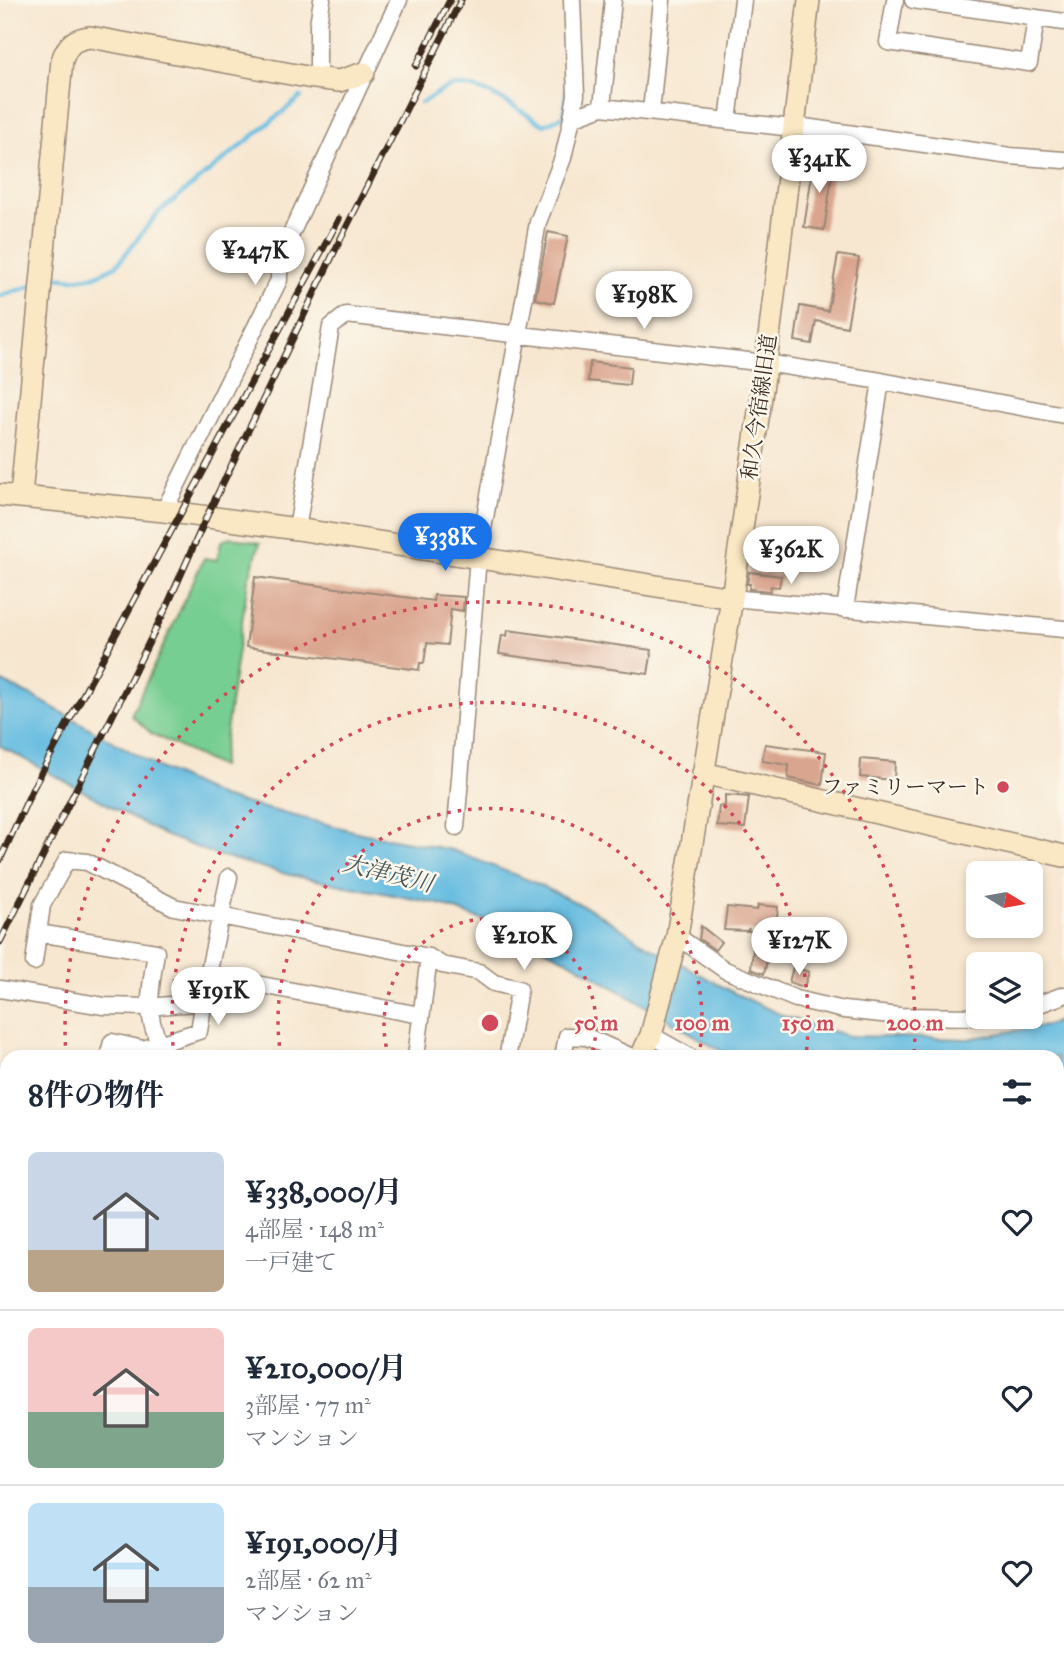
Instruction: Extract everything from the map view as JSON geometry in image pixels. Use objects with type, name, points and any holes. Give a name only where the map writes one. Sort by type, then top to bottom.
[{"type":"street","points":[[318,79],[318,23],[322,0]]},
{"type":"street","points":[[164,511],[279,280],[279,260],[399,0]]},
{"type":"street","points":[[456,827],[478,557],[538,222],[563,158],[576,95],[572,0]]},
{"type":"street","points":[[602,107],[613,0]]},
{"type":"street","points":[[650,112],[662,0]]},
{"type":"street","points":[[728,121],[743,0]]},
{"type":"street","name":"和久今宿線旧道","points":[[658,1045],[732,598],[766,363],[808,0]]},
{"type":"street","points":[[895,0],[888,42],[1029,63],[1036,19]]},
{"type":"street","points":[[913,0],[1064,22]]},
{"type":"street","points":[[364,73],[339,81],[318,79],[90,37],[77,39],[68,46],[62,60],[10,496],[164,511],[297,529],[732,598],[1064,629]]},
{"type":"street","points":[[572,118],[602,107],[804,127],[1010,156],[1064,160]]},
{"type":"street","points":[[297,529],[331,327],[346,315],[766,363],[1064,415]]},
{"type":"street","points":[[845,609],[881,381]]},
{"type":"street","points":[[703,774],[1064,856]]},
{"type":"street","points":[[34,962],[42,905],[67,860],[87,862],[174,907],[429,957],[442,965],[479,972],[494,983],[519,989],[509,1050]]},
{"type":"street","points":[[165,1050],[199,1031],[229,877]]},
{"type":"street","points":[[38,933],[156,952],[148,1007],[163,1050]]},
{"type":"street","points":[[677,936],[725,970],[796,999],[844,1010],[900,1016],[966,1017]]},
{"type":"street","points":[[417,1050],[429,957]]},
{"type":"street","points":[[208,975],[420,1015]]},
{"type":"street","points":[[0,989],[104,1006],[148,1007],[204,1002]]},
{"type":"street","points":[[1043,1003],[1064,995]]},
{"type":"street","points":[[564,1050],[566,1036],[587,1037],[616,1050]]},
{"type":"street","points":[[110,1050],[112,1042],[154,1050]]},
{"type":"green space","points":[[230,537],[260,543],[248,580],[221,767],[152,734],[131,715],[204,558],[217,560],[221,542]]},
{"type":"water","name":"大津茂川","points":[[0,681],[36,698],[160,768],[221,797],[361,833],[452,850],[531,881],[592,910],[652,948],[732,992],[786,1017],[849,1036],[968,1039],[1024,1029],[1043,1029],[1043,1026],[1064,1018],[1064,1050],[719,1050],[569,961],[498,926],[440,904],[290,875],[217,855],[164,835],[0,746]]},
{"type":"building","points":[[814,161],[834,163],[824,230],[804,227]]},
{"type":"building","points":[[548,232],[568,236],[554,303],[535,299]]},
{"type":"building","points":[[838,255],[859,258],[847,327],[816,321],[812,344],[795,341],[800,306],[828,311]]},
{"type":"building","points":[[590,362],[631,367],[629,385],[588,381]]},
{"type":"building","points":[[749,572],[781,576],[779,587],[771,586],[770,591],[749,589]]},
{"type":"building","points":[[255,577],[433,601],[434,595],[464,597],[463,611],[451,609],[447,645],[427,643],[424,663],[420,663],[419,670],[246,647]]},
{"type":"building","points":[[508,630],[652,650],[648,674],[499,654],[502,635],[507,636]]},
{"type":"building","points":[[765,744],[826,752],[822,785],[788,778],[789,765],[762,761]]},
{"type":"building","points":[[861,759],[895,762],[894,780],[860,777]]},
{"type":"building","points":[[725,795],[749,797],[745,828],[717,826],[719,806],[725,807]]},
{"type":"building","points":[[758,905],[778,907],[773,956],[768,956],[764,974],[751,969],[755,931],[748,931],[749,928],[747,931],[724,930],[727,907],[757,910]]},
{"type":"building","points":[[701,926],[721,942],[715,950],[699,939]]},
{"type":"building","points":[[793,967],[809,972],[804,987],[789,982]]},
{"type":"waterway","points":[[421,103],[451,87],[474,88],[499,98],[544,125],[564,116],[568,74]]},
{"type":"waterway","points":[[47,280],[56,277],[74,279],[95,276],[116,266],[158,213],[301,97]]},
{"type":"waterway","points":[[0,296],[35,285]]},
{"type":"railway","points":[[416,66],[450,0]]},
{"type":"railway","points":[[0,942],[167,606],[206,518],[343,234],[461,0]]},
{"type":"railway","points":[[0,860],[33,788],[339,219]]},
{"type":"place","name":"ファミリーマート","points":[[1003,787]]}]
